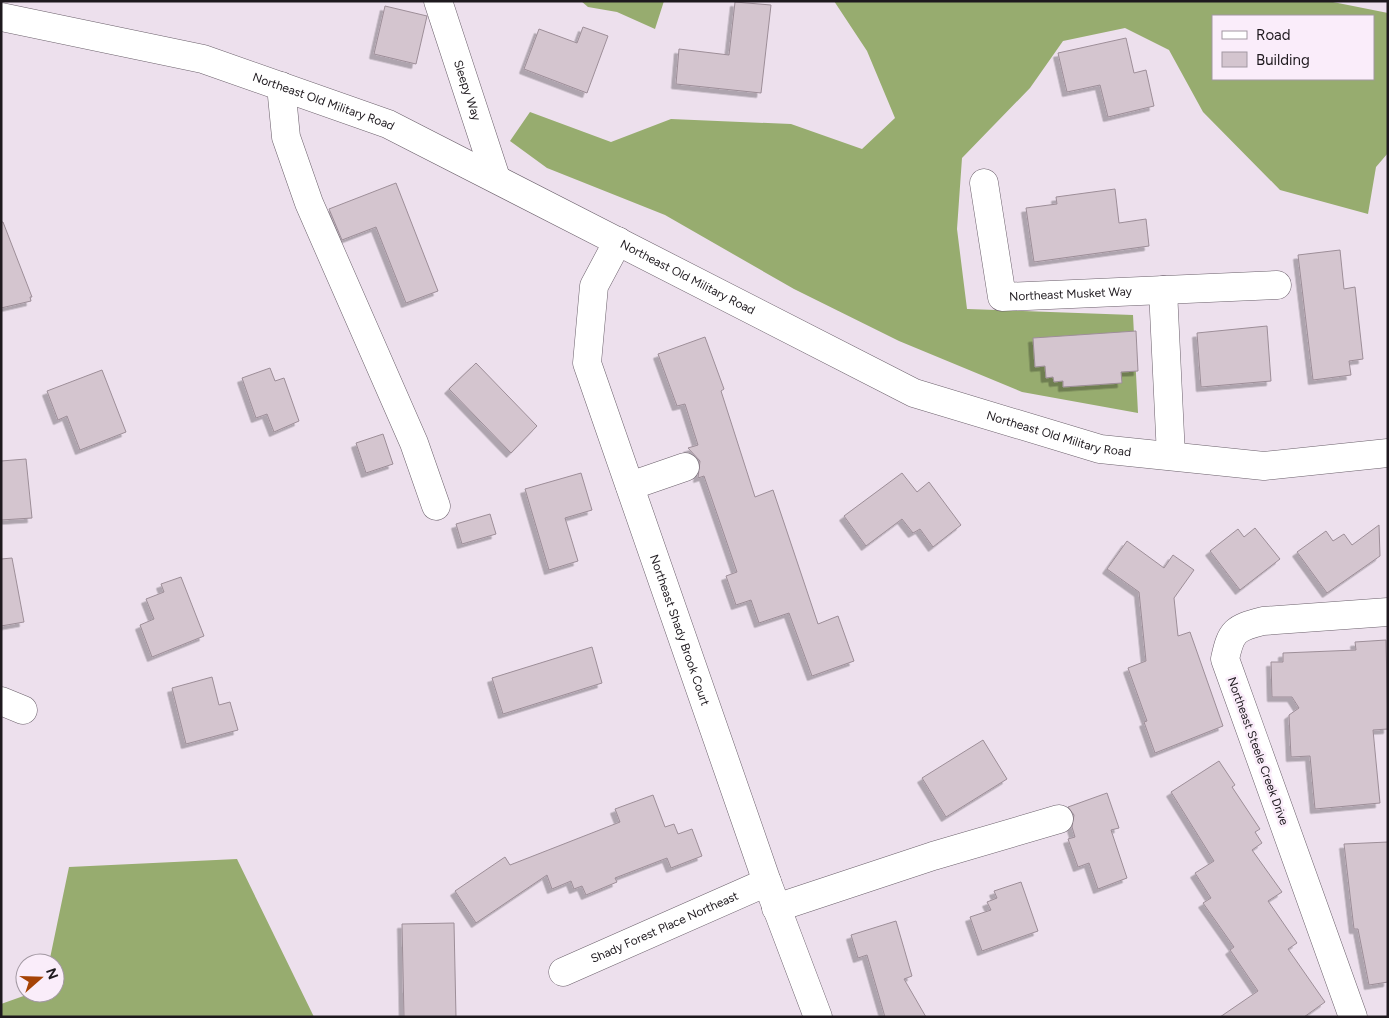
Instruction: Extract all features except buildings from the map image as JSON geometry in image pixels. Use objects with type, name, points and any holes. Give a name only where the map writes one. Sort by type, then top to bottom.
[{"type":"street","name":"Sleepy Way","points":[[438,1],[496,178]]},
{"type":"street","name":"Northeast Old Military Road","points":[[1,17],[203,59],[388,124],[914,393],[1100,449],[1264,466],[1388,453]]},
{"type":"street","points":[[281,86],[286,138],[306,193],[414,443],[436,506]]},
{"type":"street","name":"Northeast Musket Way","points":[[984,183],[1002,297],[1277,285]]},
{"type":"street","name":"Northeast Shady Brook Court","points":[[618,241],[594,286],[587,363],[776,908],[818,1017]]},
{"type":"street","points":[[1164,290],[1171,456]]},
{"type":"street","points":[[630,486],[685,467]]},
{"type":"street","name":"Northeast Steele Creek Drive","points":[[1353,1017],[1225,659],[1230,637],[1245,626],[1263,621],[1388,612]]},
{"type":"street","points":[[776,908],[933,856],[1059,819]]},
{"type":"street","name":"Shady Forest Place Northeast","points":[[563,972],[767,882]]},
{"type":"green space","points":[[581,1],[664,1],[655,29],[617,12],[588,7]]},
{"type":"green space","points":[[834,1],[1328,1],[1388,13],[1388,153],[1376,167],[1368,214],[1280,190],[1203,112],[1169,50],[1125,28],[1063,41],[1030,88],[962,158],[957,229],[967,309],[1133,315],[1138,413],[1022,392],[899,341],[794,289],[665,215],[547,168],[510,141],[530,112],[611,142],[671,119],[791,124],[862,149],[895,118],[867,51]]},
{"type":"green space","points":[[237,859],[314,1017],[1,1017],[1,1004],[15,999],[15,1003],[65,1003],[65,953],[51,953],[69,867]]}]
